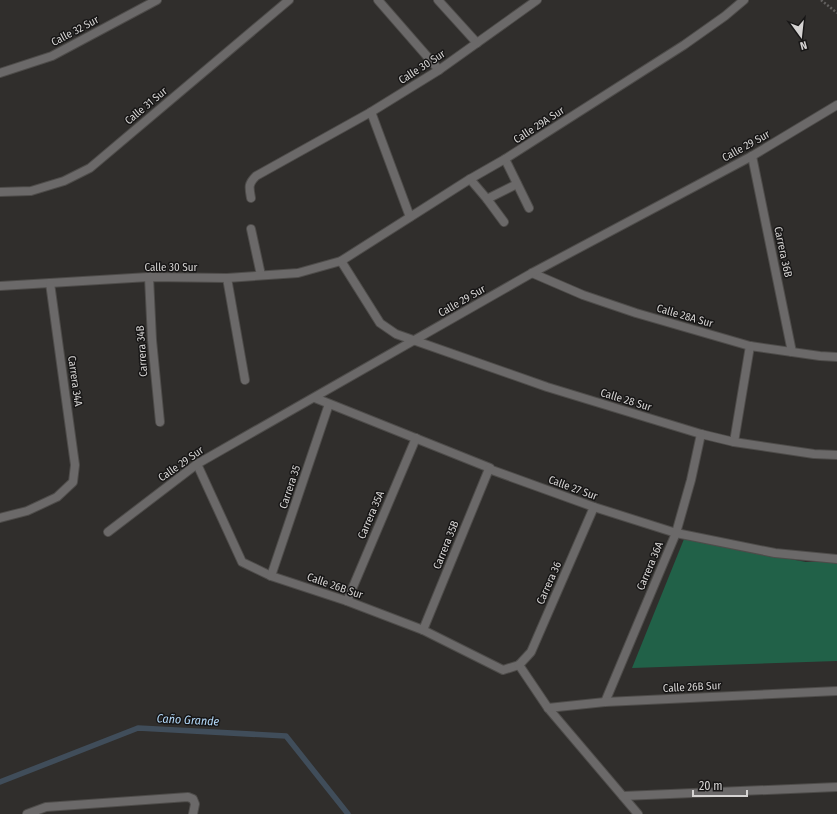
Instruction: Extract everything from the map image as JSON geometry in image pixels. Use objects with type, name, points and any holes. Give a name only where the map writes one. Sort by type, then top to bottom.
[{"type":"street","name":"Calle 32 Sur","points":[[0,73],[52,56],[157,0]]},
{"type":"street","name":"Calle 31 Sur","points":[[0,192],[31,191],[64,181],[90,168],[289,0]]},
{"type":"street","points":[[378,0],[439,70]]},
{"type":"street","points":[[438,0],[477,43]]},
{"type":"street","name":"Calle 30 Sur","points":[[251,198],[249,187],[251,181],[256,176],[371,112],[439,70],[537,0]]},
{"type":"street","name":"Calle 29A Sur","points":[[341,261],[470,179],[505,160],[684,46],[744,0]]},
{"type":"street","name":"Calle 29 Sur","points":[[108,532],[197,464],[532,273],[752,156],[837,107]]},
{"type":"street","points":[[371,112],[410,217]]},
{"type":"street","name":"Carrera 36B","points":[[752,156],[792,352]]},
{"type":"street","points":[[505,160],[529,208]]},
{"type":"street","points":[[470,179],[504,222]]},
{"type":"street","points":[[487,199],[517,184]]},
{"type":"street","points":[[251,229],[261,275]]},
{"type":"street","points":[[341,261],[380,323],[396,334],[414,341]]},
{"type":"street","name":"Calle 30 Sur","points":[[0,286],[149,277],[227,278],[298,273],[341,261]]},
{"type":"street","name":"Calle 28A Sur","points":[[532,273],[583,295],[636,313],[750,346],[837,357]]},
{"type":"street","name":"Carrera 34B","points":[[149,277],[152,340],[160,422]]},
{"type":"street","points":[[227,278],[245,380]]},
{"type":"street","name":"Carrera 34A","points":[[0,518],[27,511],[57,497],[74,482],[75,465],[50,283]]},
{"type":"street","name":"Calle 28 Sur","points":[[414,341],[547,387],[701,434],[734,442],[814,454],[837,455]]},
{"type":"street","points":[[734,442],[750,346]]},
{"type":"street","name":"Calle 27 Sur","points":[[315,398],[490,468],[489,469],[594,507],[676,533],[775,553],[837,559]]},
{"type":"street","name":"Carrera 35","points":[[271,576],[329,404]]},
{"type":"street","name":"Carrera 36A","points":[[605,702],[676,533],[691,480],[701,434]]},
{"type":"street","name":"Carrera 35A","points":[[347,601],[416,438]]},
{"type":"street","name":"Calle 26B Sur","points":[[197,464],[242,562],[271,576],[347,601],[423,630],[503,670],[519,665]]},
{"type":"street","name":"Carrera 35B","points":[[423,630],[489,469]]},
{"type":"street","name":"Carrera 36","points":[[519,665],[531,652],[594,507]]},
{"type":"street","points":[[519,665],[548,708],[638,814]]},
{"type":"street","name":"Calle 26B Sur","points":[[548,708],[605,702],[837,691]]},
{"type":"street","points":[[623,796],[837,786]]},
{"type":"street","points":[[27,814],[46,807],[188,797],[192,799],[195,804],[193,814]]},
{"type":"path","points":[[821,0],[837,13]]},
{"type":"green space","points":[[684,539],[806,562],[837,562],[837,661],[632,668]]},
{"type":"waterway","name":"Caño Grande","points":[[0,782],[138,728],[286,736],[348,814]]}]
